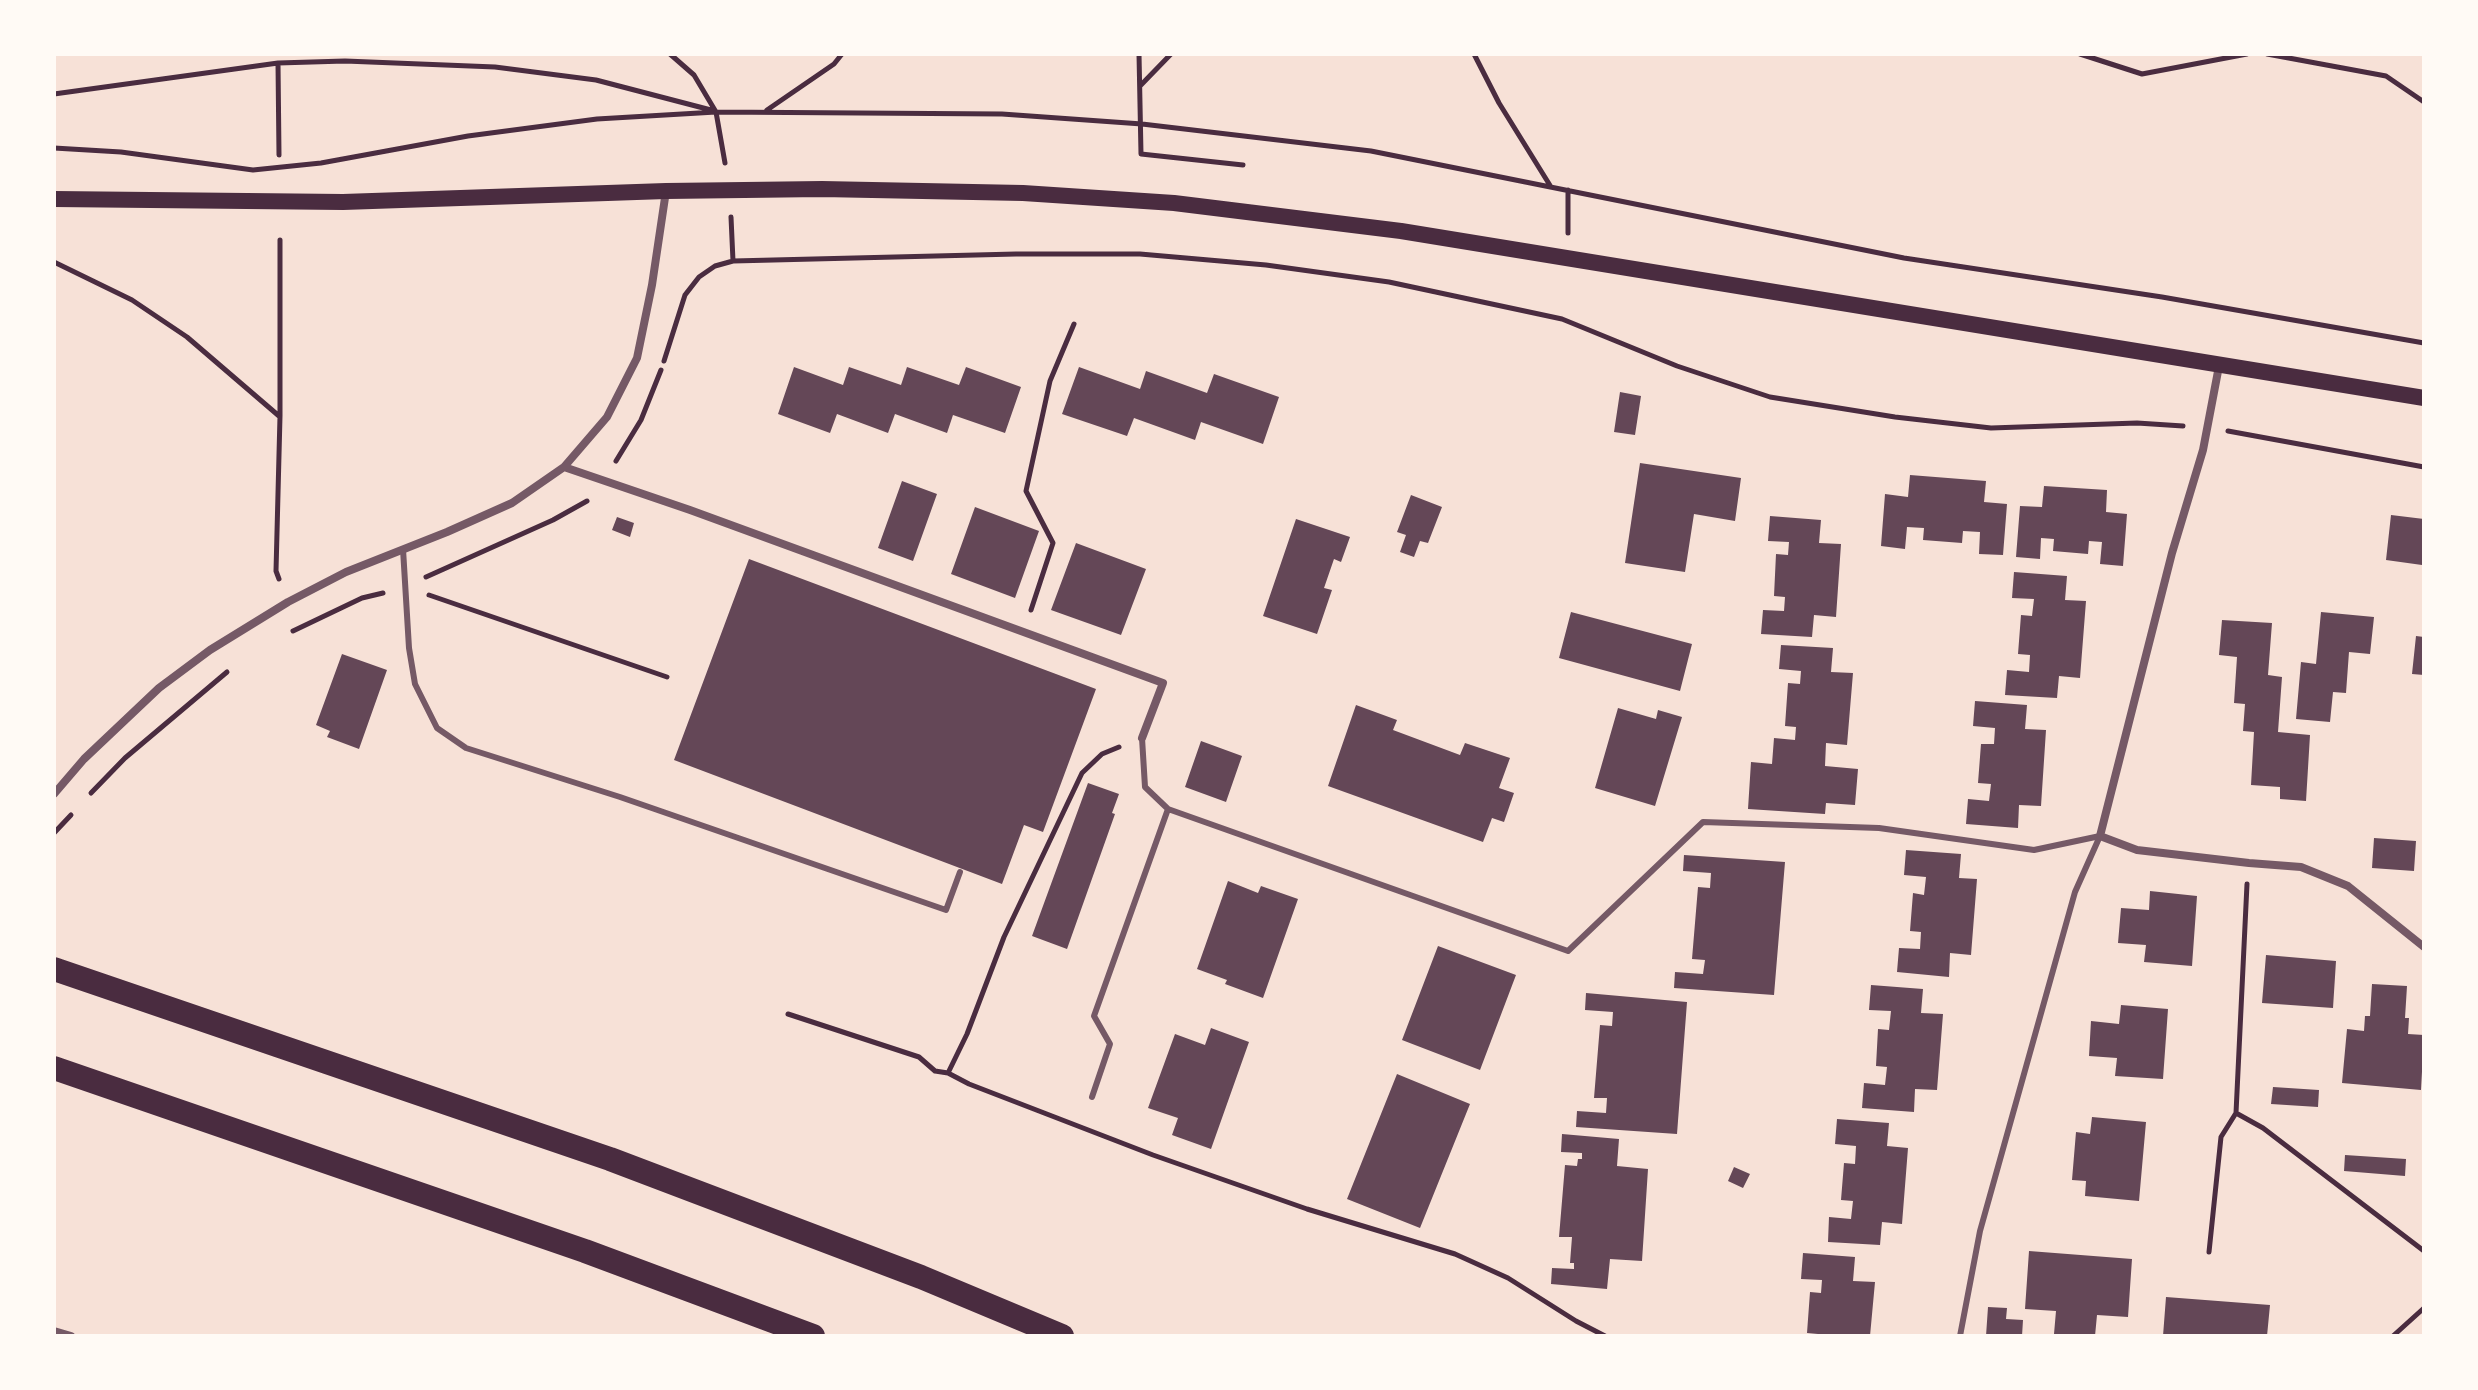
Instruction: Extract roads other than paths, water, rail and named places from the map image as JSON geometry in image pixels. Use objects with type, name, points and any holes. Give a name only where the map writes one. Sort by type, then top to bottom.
[{"type":"highway","points":[[54,969],[610,1159],[921,1277],[1062,1336]]},
{"type":"highway","points":[[54,1068],[570,1246],[813,1336]]},
{"type":"main road","points":[[54,199],[343,202],[822,189],[1023,193],[1174,203],[1401,231],[2424,398]]},
{"type":"street","points":[[54,794],[84,759],[159,688],[210,650],[288,602],[346,572],[512,503],[564,467],[607,417],[637,358],[666,191]]},
{"type":"street","points":[[2219,366],[2209,428],[2166,576],[2100,836],[2137,850],[2301,867],[2348,886],[2424,947]]},
{"type":"street","points":[[564,467],[1163,683],[1142,738]]},
{"type":"street","points":[[54,1331],[71,1336]]},
{"type":"lane","points":[[403,549],[409,648],[415,684],[437,728],[466,748],[620,797],[946,910],[960,872]]},
{"type":"lane","points":[[1142,738],[1145,787],[1168,809],[1568,951],[1703,822],[1879,828],[2034,850],[2100,836]]},
{"type":"lane","points":[[1092,1097],[1110,1044],[1094,1016],[1168,809]]},
{"type":"lane","points":[[1960,1336],[1980,1231],[2075,892],[2100,836]]}]
